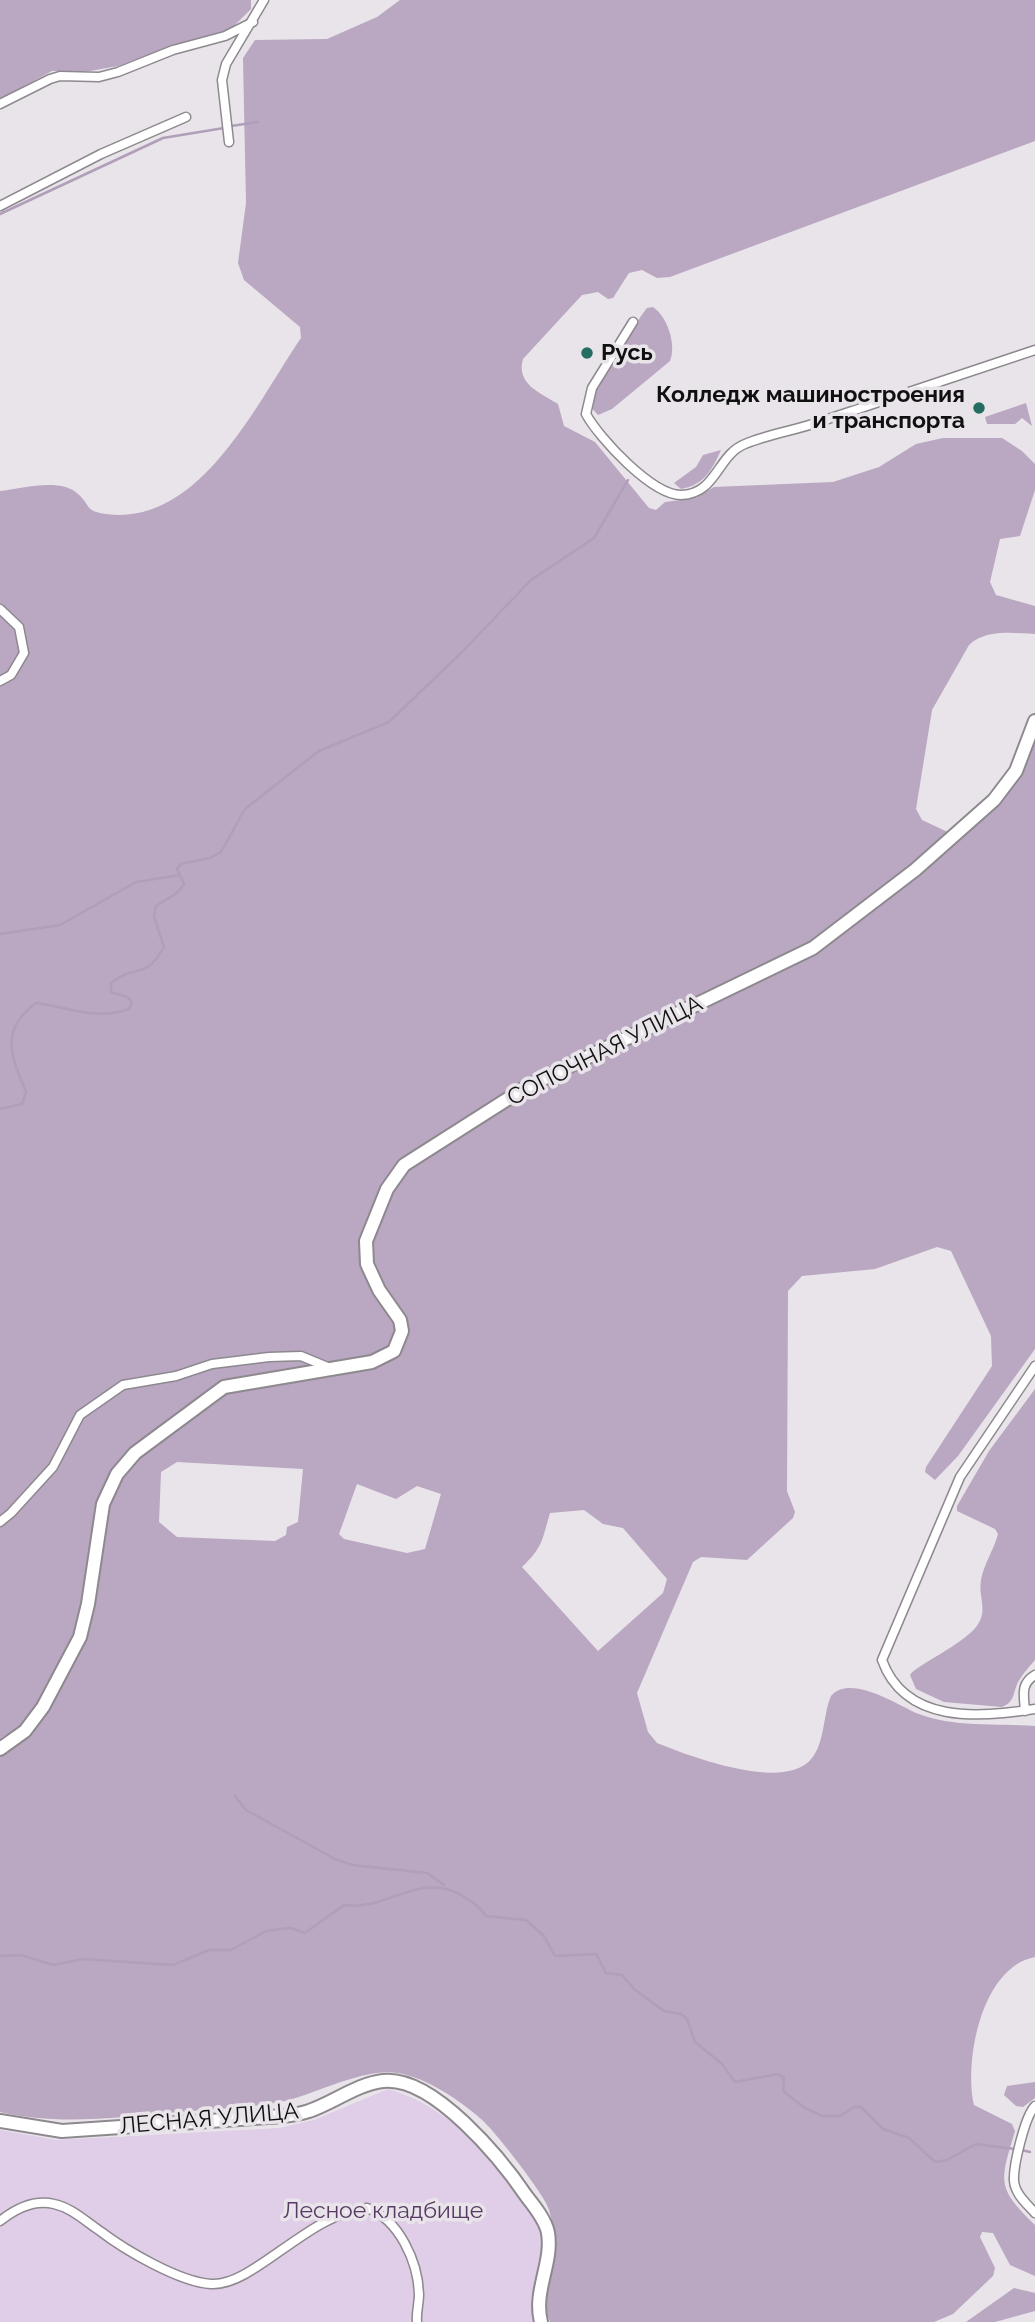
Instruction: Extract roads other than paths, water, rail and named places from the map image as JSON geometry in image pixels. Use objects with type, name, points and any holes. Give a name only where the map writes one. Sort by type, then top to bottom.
[{"type":"main road","name":"СОПОЧНАЯ УЛИЦА","points":[[0,1749],[25,1731],[43,1707],[80,1637],[88,1604],[103,1504],[117,1474],[135,1453],[224,1387],[387,1357],[399,1342],[400,1320],[379,1290],[367,1264],[365,1250],[378,1208],[404,1165],[528,1086],[813,948],[905,879],[994,800],[1016,771],[1035,721]]},
{"type":"main road","name":"ЛЕСНАЯ УЛИЦА","points":[[0,2121],[62,2131],[283,2116],[309,2112],[382,2081],[400,2082],[421,2091],[482,2136],[539,2214],[548,2231],[549,2244],[536,2305],[541,2322]]},
{"type":"street","points":[[229,142],[222,80],[226,64],[264,0]]},
{"type":"street","points":[[0,104],[50,79],[60,76],[99,77],[118,72],[173,50],[225,36],[253,22]]},
{"type":"street","points":[[0,206],[101,153],[186,117]]},
{"type":"street","points":[[633,322],[592,388],[586,414],[638,472],[657,485],[681,495],[693,493],[711,482],[726,457],[746,443],[810,425],[1035,350]]},
{"type":"street","points":[[0,609],[19,627],[24,653],[11,675],[0,681]]},
{"type":"street","points":[[0,1522],[53,1467],[80,1415],[123,1385],[176,1376],[212,1364],[269,1357],[302,1356],[330,1368]]},
{"type":"street","points":[[1035,1366],[960,1477],[882,1660],[893,1685],[920,1704],[944,1712],[977,1715],[1035,1709]]},
{"type":"street","points":[[1025,1711],[1023,1686],[1035,1675]]},
{"type":"street","points":[[1035,2106],[1030,2110],[1014,2180],[1019,2194],[1035,2213]]},
{"type":"street","points":[[0,2221],[16,2208],[34,2203],[53,2203],[76,2213],[125,2248],[195,2281],[212,2284],[244,2276],[330,2218],[367,2208],[387,2219],[397,2230],[407,2250],[419,2294],[417,2322]]},
{"type":"waterway","points":[[231,126],[258,122]]},
{"type":"waterway","points":[[0,214],[163,138],[224,128]]},
{"type":"waterway","points":[[0,934],[60,925],[136,882],[180,875],[177,869],[181,864],[210,858],[221,852],[245,809],[319,751],[389,722],[461,653],[531,580],[594,538],[628,480]]},
{"type":"waterway","points":[[0,1109],[22,1104],[26,1092],[13,1054],[13,1033],[17,1023],[36,1003],[105,1014],[129,1009],[132,1002],[127,997],[111,992],[111,983],[151,964],[164,947],[154,917],[156,906],[177,893],[184,884],[180,875]]},
{"type":"waterway","points":[[235,1796],[246,1810],[335,1859],[352,1865],[427,1873],[444,1885]]},
{"type":"waterway","points":[[0,1956],[21,1955],[53,1965],[83,1959],[173,1965],[209,1950],[231,1950],[266,1931],[291,1928],[305,1933],[344,1905],[374,1903],[416,1889],[446,1889],[468,1899],[486,1916],[526,1920],[544,1936],[555,1956],[596,1954],[606,1973],[622,1975],[634,1989],[664,2011],[681,2014],[687,2019],[695,2042],[722,2064],[735,2082],[778,2074],[784,2078],[783,2091],[805,2108],[822,2116],[840,2116],[854,2107],[861,2107],[883,2129],[909,2138],[935,2162],[947,2160],[976,2144],[1015,2149]]},
{"type":"waterway","points":[[1022,2150],[1030,2152]]},
{"type":"place","name":"Русь","points":[[587,353]]},
{"type":"place","name":"Колледж машиностроения и транспорта","points":[[979,408]]},
{"type":"park label","name":"Лесное кладбище","points":[[383,2211]]}]
